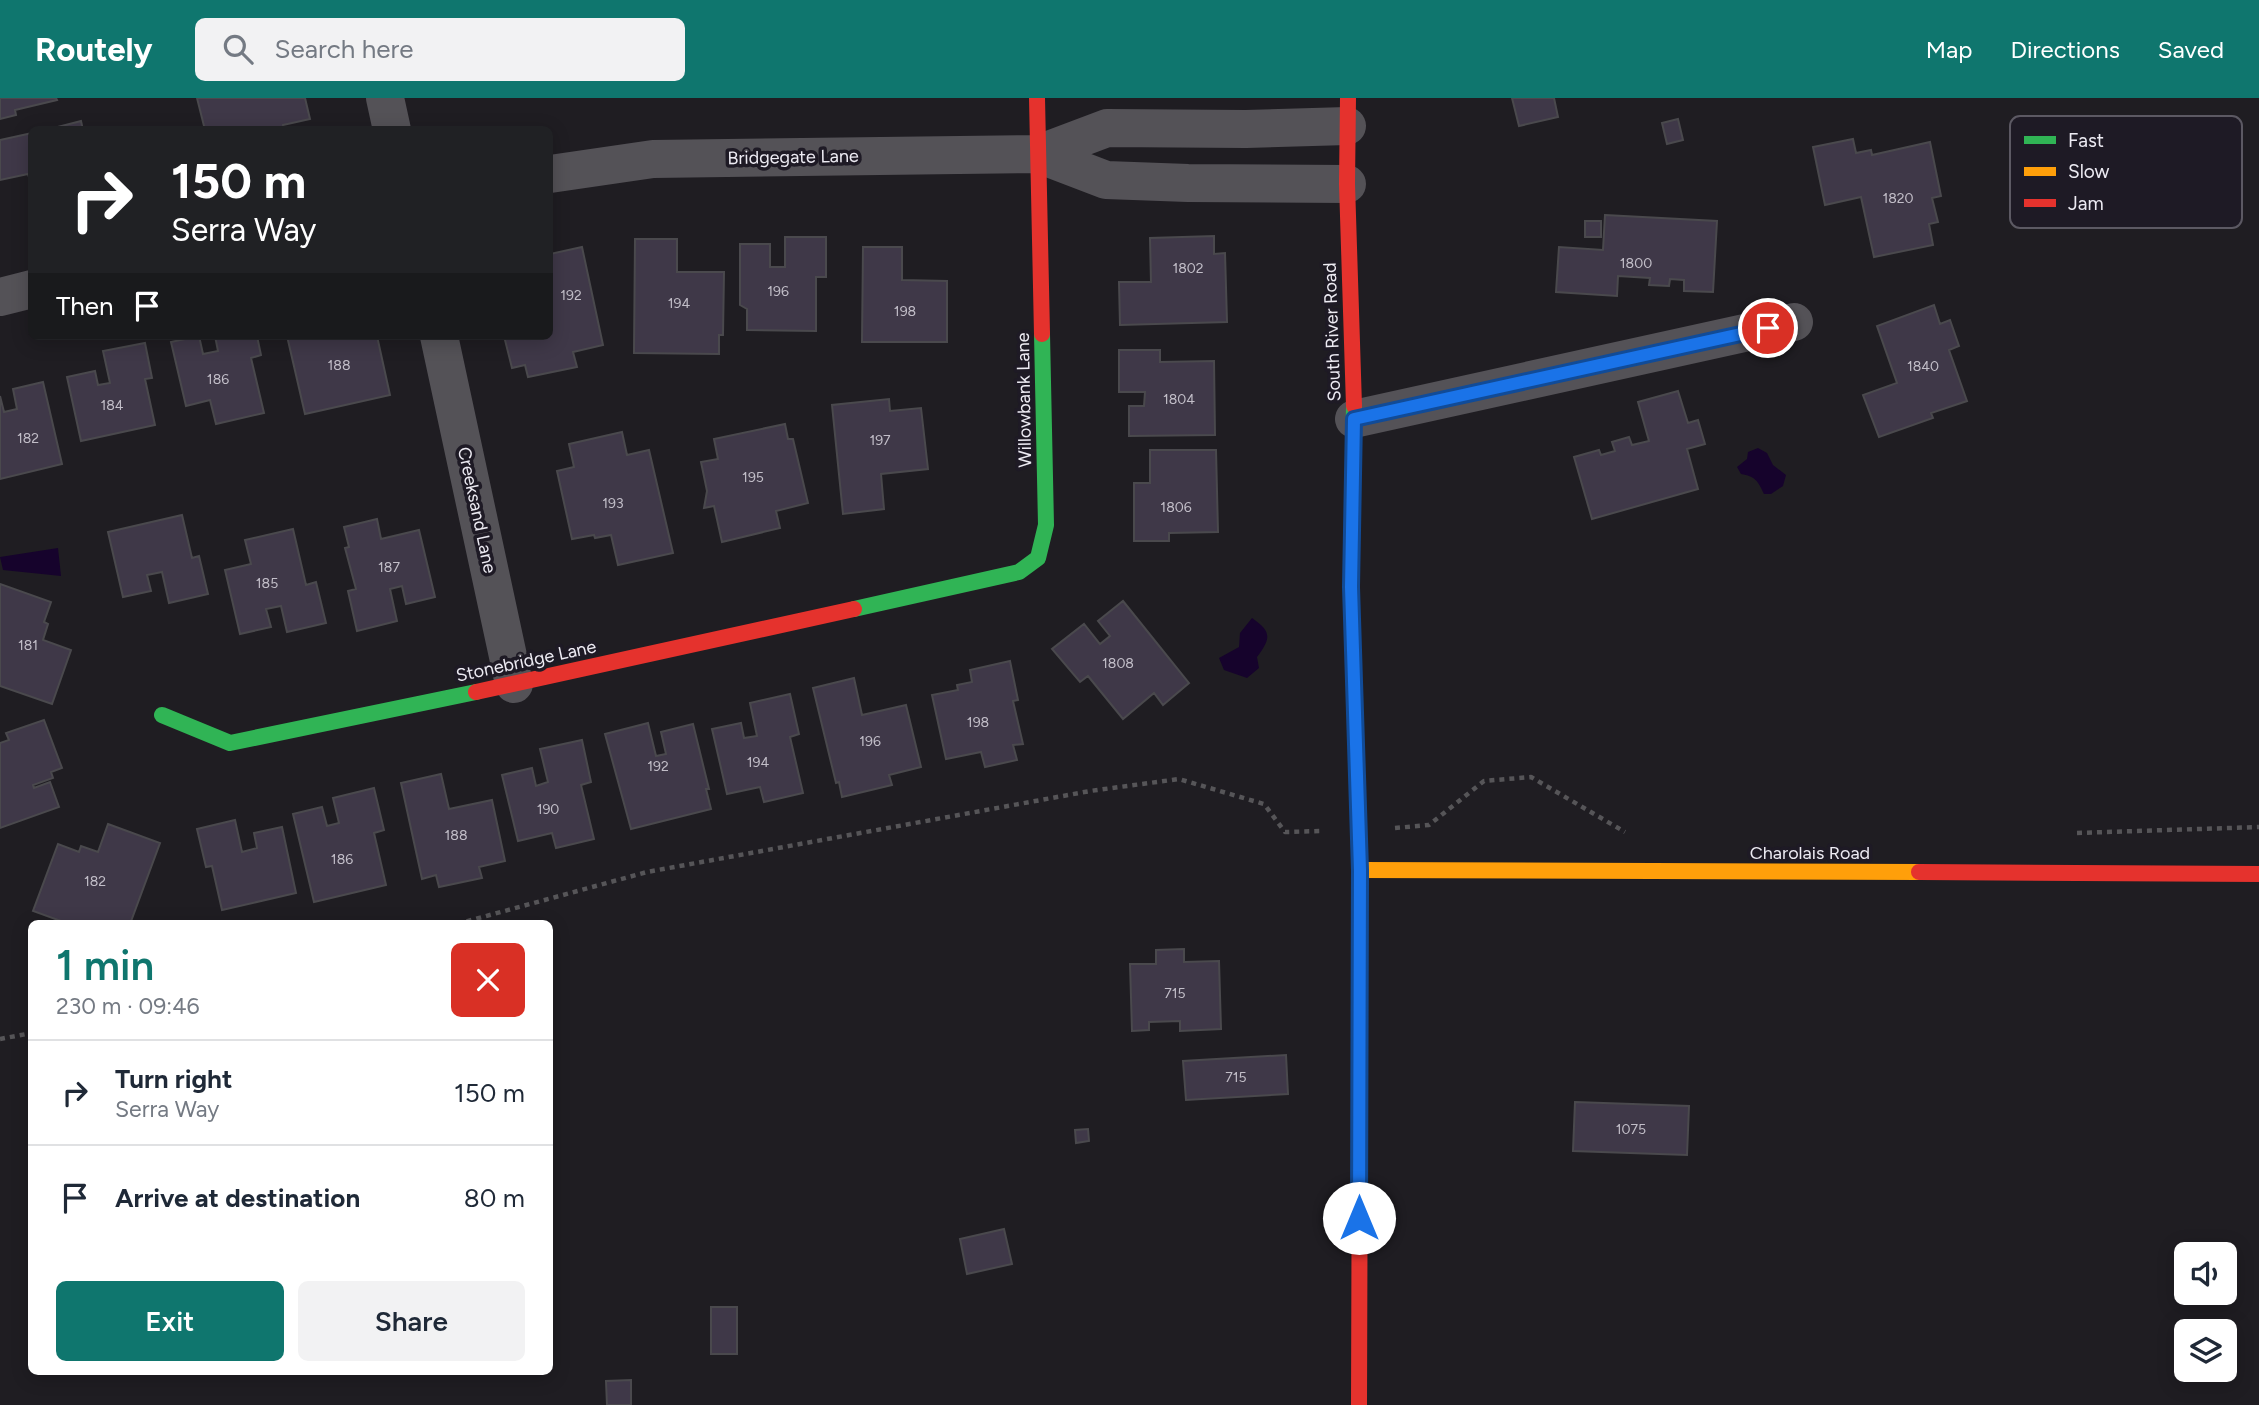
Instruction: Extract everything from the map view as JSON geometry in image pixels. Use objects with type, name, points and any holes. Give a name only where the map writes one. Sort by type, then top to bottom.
[{"type":"street","points":[[385,98],[392,126]]},
{"type":"street","name":"Willowbank Lane","points":[[902,598],[1019,572],[1038,558],[1045,525],[1037,98]]},
{"type":"street","name":"Bridgegate Lane","points":[[553,174],[653,159],[1038,154],[1107,128],[1246,129],[1347,112]]},
{"type":"street","name":"South River Road","points":[[1347,112],[1354,419],[1351,587],[1360,870],[1359,1405]]},
{"type":"street","name":"Bridgegate Lane","points":[[1038,154],[1106,180],[1347,184]]},
{"type":"street","points":[[0,297],[28,290]]},
{"type":"street","points":[[1354,419],[1794,322]]},
{"type":"street","name":"Creeksand Lane","points":[[440,340],[514,684]]},
{"type":"street","name":"Stonebridge Lane","points":[[162,715],[230,743],[514,684],[902,598]]},
{"type":"street","name":"Charolais Road","points":[[1360,870],[2259,874]]},
{"type":"path","points":[[0,1039],[28,1033]]},
{"type":"shaded area","points":[[1758,448],[1767,453],[1773,465],[1786,475],[1783,486],[1771,494],[1764,494],[1756,480],[1741,474],[1737,467],[1747,459],[1748,452]]},
{"type":"shaded area","points":[[58,548],[61,576],[3,570],[0,557]]},
{"type":"shaded area","points":[[1252,618],[1266,631],[1267,640],[1257,657],[1259,668],[1247,678],[1224,670],[1219,658],[1239,647],[1240,633]]},
{"type":"building","points":[[0,98],[57,100],[15,110],[16,115],[0,119]]},
{"type":"building","points":[[197,98],[305,98],[310,119],[283,126],[204,126]]},
{"type":"building","points":[[1512,98],[1554,98],[1558,117],[1519,126]]},
{"type":"building","points":[[1678,119],[1683,140],[1667,144],[1662,123]]},
{"type":"building","points":[[81,121],[82,126],[62,126]]},
{"type":"building","points":[[28,134],[28,174],[0,180],[0,140]]},
{"type":"building","points":[[1853,139],[1856,153],[1871,150],[1872,155],[1930,142],[1941,196],[1932,198],[1938,222],[1929,224],[1933,245],[1874,257],[1861,197],[1825,205],[1813,147]]},
{"type":"building","points":[[1605,215],[1717,221],[1713,292],[1684,291],[1684,280],[1670,279],[1669,286],[1649,285],[1650,278],[1618,276],[1617,296],[1556,292],[1559,247],[1603,250]]},
{"type":"building","points":[[1585,221],[1601,221],[1601,237],[1585,237]]},
{"type":"building","points":[[1214,236],[1214,254],[1225,253],[1227,322],[1120,325],[1119,282],[1151,282],[1150,238]]},
{"type":"building","points":[[785,237],[826,237],[826,277],[816,277],[816,331],[747,330],[747,309],[740,305],[740,244],[770,244],[770,267],[785,267]]},
{"type":"building","points":[[635,239],[677,239],[677,272],[724,272],[723,335],[719,335],[719,354],[634,353]]},
{"type":"building","points":[[582,247],[603,345],[573,352],[577,367],[528,377],[525,365],[512,368],[505,340],[553,340],[553,253]]},
{"type":"building","points":[[863,247],[902,247],[902,280],[947,281],[947,342],[862,342]]},
{"type":"building","points":[[1934,305],[1940,324],[1950,320],[1959,346],[1949,350],[1967,401],[1931,413],[1933,418],[1879,437],[1863,395],[1897,383],[1877,326]]},
{"type":"building","points":[[200,340],[203,354],[218,351],[216,340],[258,340],[261,355],[251,358],[264,413],[216,424],[210,400],[186,406],[171,342]]},
{"type":"building","points":[[288,340],[378,340],[390,395],[305,414]]},
{"type":"building","points":[[145,343],[152,378],[145,379],[155,425],[81,441],[67,377],[95,371],[98,385],[110,383],[103,351]]},
{"type":"building","points":[[1119,350],[1160,350],[1160,362],[1214,361],[1215,435],[1129,436],[1129,406],[1144,406],[1145,392],[1119,392]]},
{"type":"building","points":[[43,382],[62,464],[0,479],[0,396],[4,412],[17,409],[13,389]]},
{"type":"building","points":[[1678,391],[1688,423],[1698,420],[1705,444],[1687,449],[1698,489],[1592,519],[1574,457],[1599,450],[1601,455],[1615,451],[1612,442],[1629,437],[1632,445],[1649,441],[1638,402]]},
{"type":"building","points":[[889,399],[890,411],[921,408],[928,469],[881,474],[884,509],[843,514],[832,405]]},
{"type":"building","points":[[785,424],[788,439],[793,439],[808,503],[776,511],[780,528],[722,542],[714,506],[704,508],[707,491],[701,462],[718,459],[714,439]]},
{"type":"building","points":[[622,432],[627,455],[649,450],[673,553],[618,565],[611,535],[572,539],[557,471],[574,467],[569,444]]},
{"type":"building","points":[[1150,450],[1216,450],[1218,532],[1169,533],[1169,541],[1134,541],[1134,483],[1150,483]]},
{"type":"building","points":[[182,515],[192,558],[199,556],[208,594],[169,603],[162,572],[147,575],[151,591],[123,597],[108,532]]},
{"type":"building","points":[[377,519],[381,539],[419,530],[435,597],[406,604],[402,586],[390,589],[397,621],[357,631],[348,591],[356,589],[345,548],[349,547],[344,527]]},
{"type":"building","points":[[293,529],[306,585],[316,582],[326,623],[287,632],[281,606],[266,609],[271,627],[240,634],[225,570],[251,564],[245,540]]},
{"type":"building","points":[[0,584],[51,602],[44,622],[48,624],[43,640],[71,650],[52,704],[0,686]]},
{"type":"building","points":[[1123,601],[1189,683],[1163,705],[1154,693],[1123,719],[1088,676],[1080,682],[1052,649],[1084,624],[1100,644],[1110,636],[1098,621]]},
{"type":"building","points":[[1010,661],[1018,700],[1013,701],[1023,744],[1013,745],[1017,760],[985,767],[981,752],[946,759],[932,695],[958,690],[957,685],[972,682],[970,670]]},
{"type":"building","points":[[854,678],[862,715],[906,705],[921,767],[889,775],[892,785],[842,797],[839,782],[836,783],[813,688]]},
{"type":"building","points":[[790,694],[799,734],[790,737],[803,793],[764,802],[760,787],[727,794],[712,729],[741,723],[744,738],[757,736],[750,703]]},
{"type":"building","points":[[44,720],[62,768],[51,772],[53,778],[33,785],[34,788],[50,782],[59,807],[0,828],[0,743],[9,740],[6,733]]},
{"type":"building","points":[[648,723],[656,756],[666,754],[661,732],[693,724],[709,789],[706,789],[711,809],[631,829],[605,734]]},
{"type":"building","points":[[582,740],[591,782],[581,785],[594,839],[556,848],[552,833],[518,841],[502,775],[532,768],[536,786],[548,782],[540,749]]},
{"type":"building","points":[[441,774],[449,809],[492,800],[505,861],[479,867],[482,878],[439,887],[436,875],[422,879],[401,783]]},
{"type":"building","points":[[374,788],[384,830],[374,833],[386,885],[314,902],[293,814],[322,807],[327,826],[339,823],[333,798]]},
{"type":"building","points":[[235,820],[242,852],[257,848],[254,833],[282,827],[296,893],[222,910],[212,866],[206,867],[197,829]]},
{"type":"building","points":[[108,824],[160,843],[131,920],[58,920],[33,911],[58,844],[79,852],[81,846],[98,852]]},
{"type":"building","points":[[1184,949],[1184,962],[1219,961],[1221,1029],[1180,1031],[1180,1021],[1149,1022],[1149,1030],[1132,1031],[1130,964],[1156,964],[1156,950]]},
{"type":"building","points":[[1286,1055],[1288,1094],[1186,1100],[1183,1061]]},
{"type":"building","points":[[1575,1102],[1689,1106],[1687,1155],[1573,1151]]},
{"type":"building","points":[[1088,1129],[1089,1141],[1076,1143],[1075,1130]]},
{"type":"building","points":[[1004,1229],[1012,1264],[967,1274],[960,1239]]},
{"type":"building","points":[[711,1307],[737,1307],[737,1354],[711,1354]]},
{"type":"building","points":[[631,1380],[631,1405],[607,1405],[606,1381]]},
{"type":"traffic: fast","points":[[854,609],[1019,572],[1038,558],[1046,525],[1042,334]]},
{"type":"traffic: fast","points":[[1354,406],[1351,587],[1360,870],[1360,1082]]},
{"type":"traffic: fast","points":[[162,715],[230,743],[476,692]]},
{"type":"traffic: slow","points":[[1360,870],[1919,872]]},
{"type":"traffic: jam","points":[[1037,98],[1042,334]]},
{"type":"traffic: jam","points":[[1348,98],[1347,184],[1354,406]]},
{"type":"traffic: jam","points":[[476,692],[854,609]]},
{"type":"traffic: jam","points":[[1919,872],[2259,874]]},
{"type":"traffic: jam","points":[[1359,1405],[1360,1082]]},
{"type":"route","points":[[1359,1218],[1360,870],[1351,587],[1354,419],[1768,328]]}]
